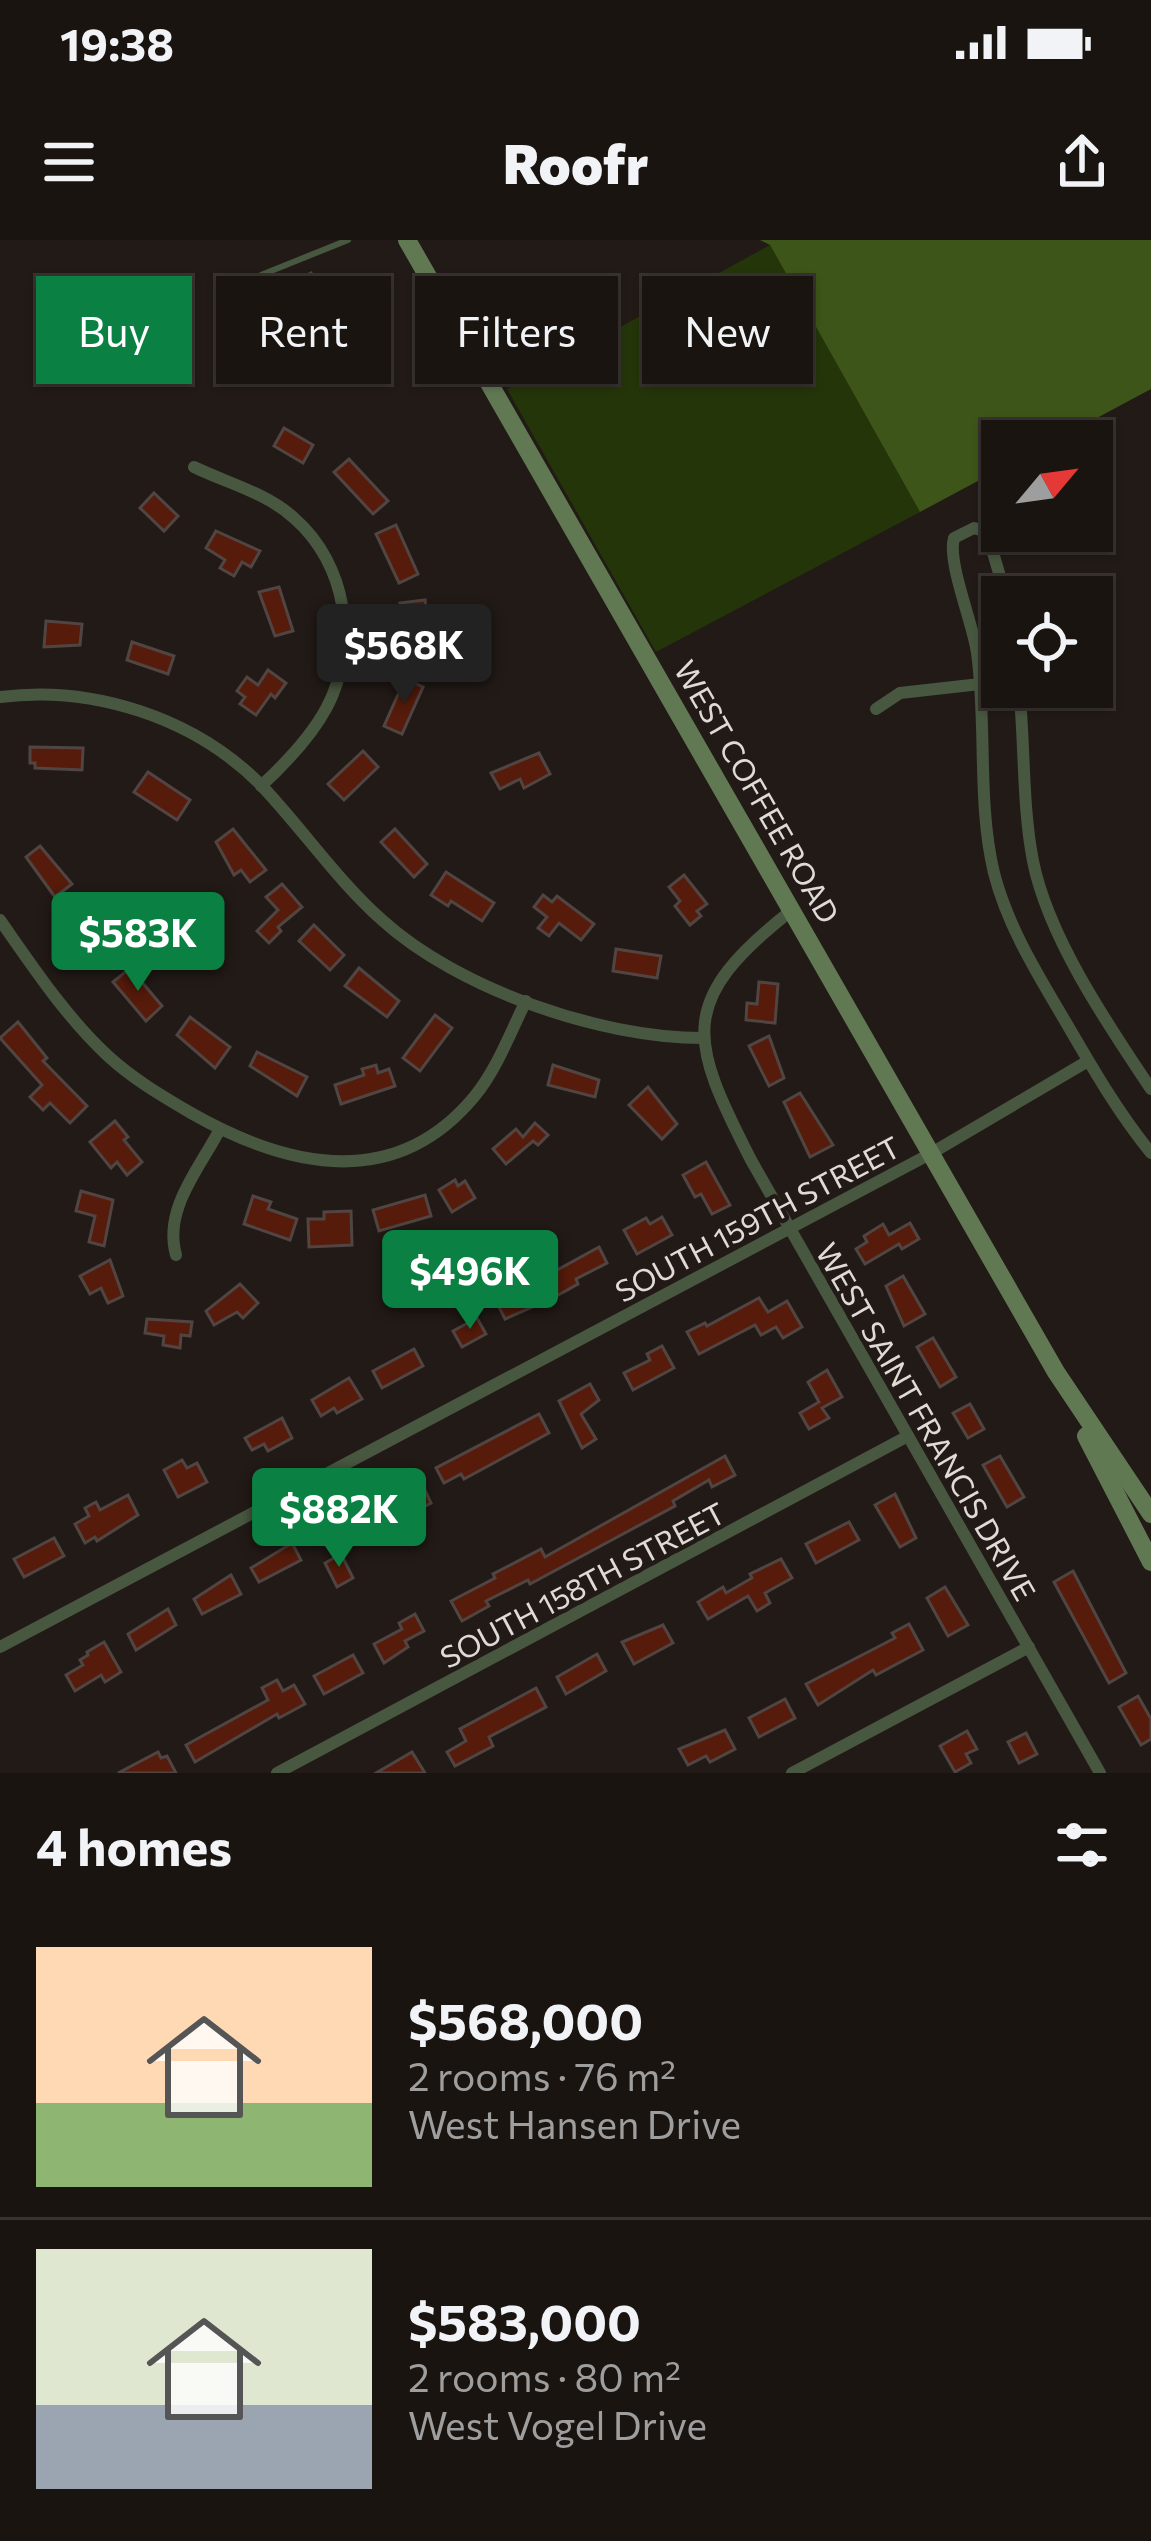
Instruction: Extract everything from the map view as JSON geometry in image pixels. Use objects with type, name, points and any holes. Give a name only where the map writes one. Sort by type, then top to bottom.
[{"type":"street","name":"WEST COFFEE ROAD","points":[[407,240],[1056,1372],[1150,1511]]},
{"type":"street","points":[[194,467],[291,514],[321,549],[339,585],[344,640],[330,701],[310,734],[261,786]]},
{"type":"street","points":[[1000,576],[987,532],[974,528],[954,538],[952,559],[971,620],[980,684],[993,870],[1015,931],[1088,1060],[1151,1154]]},
{"type":"street","points":[[877,709],[900,693],[980,684]]},
{"type":"street","points":[[0,697],[53,693],[128,706],[201,741],[261,786],[339,878],[384,922],[443,963],[526,1000],[627,1028],[676,1038],[703,1037],[711,1000],[730,966],[792,910]]},
{"type":"street","points":[[1020,708],[1028,829],[1040,887],[1094,996],[1151,1089]]},
{"type":"street","points":[[0,920],[75,1022],[109,1057],[154,1092],[220,1129],[315,1162],[351,1162],[401,1151],[432,1134],[474,1097],[499,1058],[526,1000]]},
{"type":"street","name":"WEST SAINT FRANCIS DRIVE","points":[[703,1037],[709,1071],[724,1107],[1100,1773]]},
{"type":"street","name":"SOUTH 159TH STREET","points":[[0,1647],[930,1154],[1088,1060]]},
{"type":"street","points":[[176,1255],[173,1219],[220,1129]]},
{"type":"street","name":"WEST COFFEE ROAD","points":[[1056,1372],[1151,1562]]},
{"type":"street","name":"SOUTH 158TH STREET","points":[[277,1773],[908,1436]]},
{"type":"street","points":[[1128,1521],[1150,1511]]},
{"type":"street","points":[[792,1773],[1029,1647]]},
{"type":"lane","points":[[261,275],[348,240]]},
{"type":"green space","points":[[760,240],[1151,240],[1151,389],[1093,420],[981,420],[981,479],[920,512],[813,322],[813,276],[787,276],[770,245]]},
{"type":"green space","points":[[770,245],[787,276],[713,276]]},
{"type":"green space","points":[[642,315],[642,384],[813,384],[813,322],[920,512],[656,652],[507,389],[516,384],[618,384],[618,328]]},
{"type":"building","points":[[284,428],[313,445],[303,463],[274,446]]},
{"type":"building","points":[[349,459],[388,501],[373,514],[334,472]]},
{"type":"building","points":[[154,493],[178,516],[164,531],[140,508]]},
{"type":"building","points":[[396,525],[418,574],[399,583],[376,534]]},
{"type":"building","points":[[216,531],[260,551],[251,567],[242,562],[234,576],[220,568],[225,560],[206,548]]},
{"type":"building","points":[[279,587],[293,631],[275,636],[259,592]]},
{"type":"building","points":[[425,600],[431,644],[406,647],[400,603]]},
{"type":"building","points":[[46,621],[82,624],[80,645],[44,647]]},
{"type":"building","points":[[132,642],[174,656],[168,674],[127,660]]},
{"type":"building","points":[[268,670],[286,683],[256,715],[240,704],[245,697],[237,691],[247,677],[258,685]]},
{"type":"building","points":[[405,679],[423,687],[402,734],[384,726]]},
{"type":"building","points":[[30,747],[83,748],[82,770],[35,768],[30,763]]},
{"type":"building","points":[[363,751],[378,767],[344,800],[328,784]]},
{"type":"building","points":[[539,753],[550,774],[524,788],[520,779],[500,789],[491,773]]},
{"type":"building","points":[[148,772],[190,800],[177,820],[134,792]]},
{"type":"building","points":[[233,829],[266,870],[250,882],[241,870],[234,875],[216,842]]},
{"type":"building","points":[[395,829],[427,864],[414,877],[381,842]]},
{"type":"building","points":[[40,846],[72,884],[55,897],[26,857]]},
{"type":"building","points":[[446,872],[494,903],[482,921],[451,901],[448,906],[431,895]]},
{"type":"building","points":[[684,875],[707,904],[690,925],[675,906],[680,901],[669,887]]},
{"type":"building","points":[[282,884],[302,907],[278,927],[281,931],[269,943],[257,931],[278,910],[266,897]]},
{"type":"building","points":[[543,895],[552,902],[557,896],[594,924],[581,940],[559,923],[549,936],[538,928],[547,917],[534,907]]},
{"type":"building","points":[[87,901],[111,942],[92,954],[68,914]]},
{"type":"building","points":[[314,925],[344,955],[330,970],[299,941]]},
{"type":"building","points":[[616,949],[661,956],[657,978],[613,971]]},
{"type":"building","points":[[130,968],[162,1006],[146,1021],[113,982]]},
{"type":"building","points":[[359,968],[399,1001],[387,1017],[345,986]]},
{"type":"building","points":[[759,982],[778,984],[775,1023],[746,1020],[747,1003],[757,1004]]},
{"type":"building","points":[[435,1015],[452,1028],[420,1071],[403,1058]]},
{"type":"building","points":[[190,1017],[230,1047],[215,1068],[177,1035]]},
{"type":"building","points":[[18,1022],[47,1058],[43,1061],[87,1106],[70,1123],[50,1103],[43,1110],[30,1097],[42,1085],[0,1038]]},
{"type":"building","points":[[769,1036],[784,1078],[769,1086],[749,1046]]},
{"type":"building","points":[[257,1052],[307,1077],[297,1096],[250,1066]]},
{"type":"building","points":[[376,1065],[378,1073],[389,1069],[395,1086],[341,1104],[335,1085],[364,1075],[362,1069]]},
{"type":"building","points":[[553,1065],[599,1080],[595,1097],[548,1085]]},
{"type":"building","points":[[648,1087],[677,1124],[662,1139],[629,1105]]},
{"type":"building","points":[[800,1093],[833,1145],[810,1157],[784,1102]]},
{"type":"building","points":[[115,1121],[142,1162],[127,1175],[117,1162],[111,1168],[90,1142]]},
{"type":"building","points":[[535,1123],[548,1135],[506,1164],[493,1149],[516,1129],[523,1137]]},
{"type":"building","points":[[706,1162],[730,1205],[712,1214],[683,1175]]},
{"type":"building","points":[[455,1180],[458,1186],[465,1181],[475,1198],[452,1212],[439,1190]]},
{"type":"building","points":[[81,1191],[113,1200],[104,1246],[89,1242],[95,1216],[76,1211]]},
{"type":"building","points":[[425,1195],[431,1216],[379,1231],[373,1210]]},
{"type":"building","points":[[253,1196],[271,1202],[268,1209],[297,1219],[290,1240],[244,1224]]},
{"type":"building","points":[[351,1211],[352,1245],[309,1247],[308,1219],[324,1219],[324,1212]]},
{"type":"building","points":[[662,1217],[672,1235],[637,1254],[624,1230],[646,1218],[650,1224]]},
{"type":"building","points":[[910,1223],[919,1239],[902,1249],[899,1244],[865,1264],[856,1249],[867,1242],[864,1236],[883,1224],[889,1235]]},
{"type":"building","points":[[599,1247],[607,1263],[551,1299],[505,1319],[497,1303],[518,1292],[514,1284],[524,1279],[528,1286]]},
{"type":"building","points":[[110,1260],[123,1296],[108,1303],[101,1288],[90,1294],[80,1276]]},
{"type":"building","points":[[903,1276],[925,1314],[904,1326],[886,1286]]},
{"type":"building","points":[[240,1284],[258,1303],[243,1318],[237,1312],[214,1325],[206,1311]]},
{"type":"building","points":[[759,1298],[768,1312],[787,1301],[802,1327],[783,1338],[776,1327],[761,1335],[755,1325],[699,1354],[687,1332]]},
{"type":"building","points":[[477,1318],[486,1334],[462,1347],[453,1331]]},
{"type":"building","points":[[147,1319],[192,1322],[190,1336],[181,1335],[180,1348],[163,1345],[164,1336],[145,1333]]},
{"type":"building","points":[[933,1338],[956,1377],[940,1387],[917,1347]]},
{"type":"building","points":[[662,1346],[674,1368],[633,1390],[624,1373],[650,1360],[647,1354]]},
{"type":"building","points":[[414,1349],[423,1366],[382,1388],[373,1371]]},
{"type":"building","points":[[827,1370],[842,1397],[822,1408],[829,1418],[809,1429],[800,1413],[819,1402],[808,1382]]},
{"type":"building","points":[[349,1378],[362,1399],[321,1416],[312,1400]]},
{"type":"building","points":[[590,1384],[599,1400],[581,1414],[596,1439],[582,1448],[559,1401]]},
{"type":"building","points":[[970,1404],[984,1429],[968,1438],[953,1413]]},
{"type":"building","points":[[539,1414],[549,1433],[464,1479],[461,1474],[444,1483],[436,1468]]},
{"type":"building","points":[[282,1418],[292,1438],[268,1451],[264,1444],[252,1450],[245,1438]]},
{"type":"building","points":[[725,1456],[735,1475],[712,1487],[709,1480],[673,1501],[675,1506],[530,1584],[528,1580],[486,1601],[489,1606],[462,1621],[451,1601],[495,1578],[493,1574],[541,1549],[545,1557]]},
{"type":"building","points":[[1000,1456],[1024,1497],[1007,1507],[983,1465]]},
{"type":"building","points":[[182,1460],[187,1468],[197,1463],[207,1482],[178,1497],[164,1470]]},
{"type":"building","points":[[401,1486],[406,1495],[423,1486],[431,1503],[395,1522],[378,1498]]},
{"type":"building","points":[[895,1494],[916,1538],[900,1547],[875,1505]]},
{"type":"building","points":[[128,1495],[138,1515],[97,1541],[95,1537],[85,1543],[75,1524],[89,1516],[85,1508],[96,1502],[100,1510]]},
{"type":"building","points":[[355,1510],[365,1529],[339,1543],[329,1524]]},
{"type":"building","points":[[849,1522],[859,1540],[816,1563],[806,1544]]},
{"type":"building","points":[[54,1538],[64,1556],[24,1577],[14,1559]]},
{"type":"building","points":[[292,1543],[301,1560],[259,1582],[251,1568]]},
{"type":"building","points":[[341,1554],[353,1578],[337,1587],[325,1563]]},
{"type":"building","points":[[781,1559],[792,1578],[765,1593],[770,1603],[757,1611],[748,1596],[708,1619],[698,1602],[723,1587],[726,1593]]},
{"type":"building","points":[[1073,1571],[1126,1673],[1109,1683],[1054,1582]]},
{"type":"building","points":[[231,1575],[241,1594],[202,1614],[194,1599]]},
{"type":"building","points":[[945,1587],[968,1625],[948,1636],[927,1598]]},
{"type":"building","points":[[168,1609],[176,1625],[136,1650],[128,1634]]},
{"type":"building","points":[[415,1614],[424,1631],[405,1641],[408,1647],[384,1663],[374,1644],[402,1629],[399,1623]]},
{"type":"building","points":[[909,1624],[923,1650],[876,1675],[873,1670],[818,1705],[806,1684],[895,1638],[892,1633]]},
{"type":"building","points":[[663,1625],[673,1643],[634,1664],[622,1642]]},
{"type":"building","points":[[104,1642],[121,1672],[105,1682],[101,1675],[75,1691],[66,1675]]},
{"type":"building","points":[[597,1654],[606,1671],[566,1694],[557,1677]]},
{"type":"building","points":[[353,1655],[363,1673],[324,1694],[314,1676]]},
{"type":"building","points":[[277,1680],[283,1691],[294,1685],[305,1704],[279,1718],[277,1714],[195,1762],[186,1745],[268,1700],[262,1688]]},
{"type":"building","points":[[536,1688],[546,1707],[489,1737],[493,1746],[455,1766],[447,1752],[466,1741],[460,1729]]},
{"type":"building","points":[[1138,1696],[1151,1719],[1151,1739],[1141,1745],[1119,1707]]},
{"type":"building","points":[[785,1699],[795,1718],[759,1737],[749,1718]]},
{"type":"building","points":[[725,1730],[735,1749],[710,1762],[706,1756],[688,1765],[679,1749]]},
{"type":"building","points":[[967,1731],[977,1749],[966,1754],[971,1763],[955,1772],[940,1746]]},
{"type":"building","points":[[1026,1733],[1037,1754],[1019,1763],[1008,1742]]},
{"type":"building","points":[[158,1752],[161,1758],[167,1756],[176,1773],[118,1773]]},
{"type":"building","points":[[412,1752],[425,1773],[376,1773]]}]
